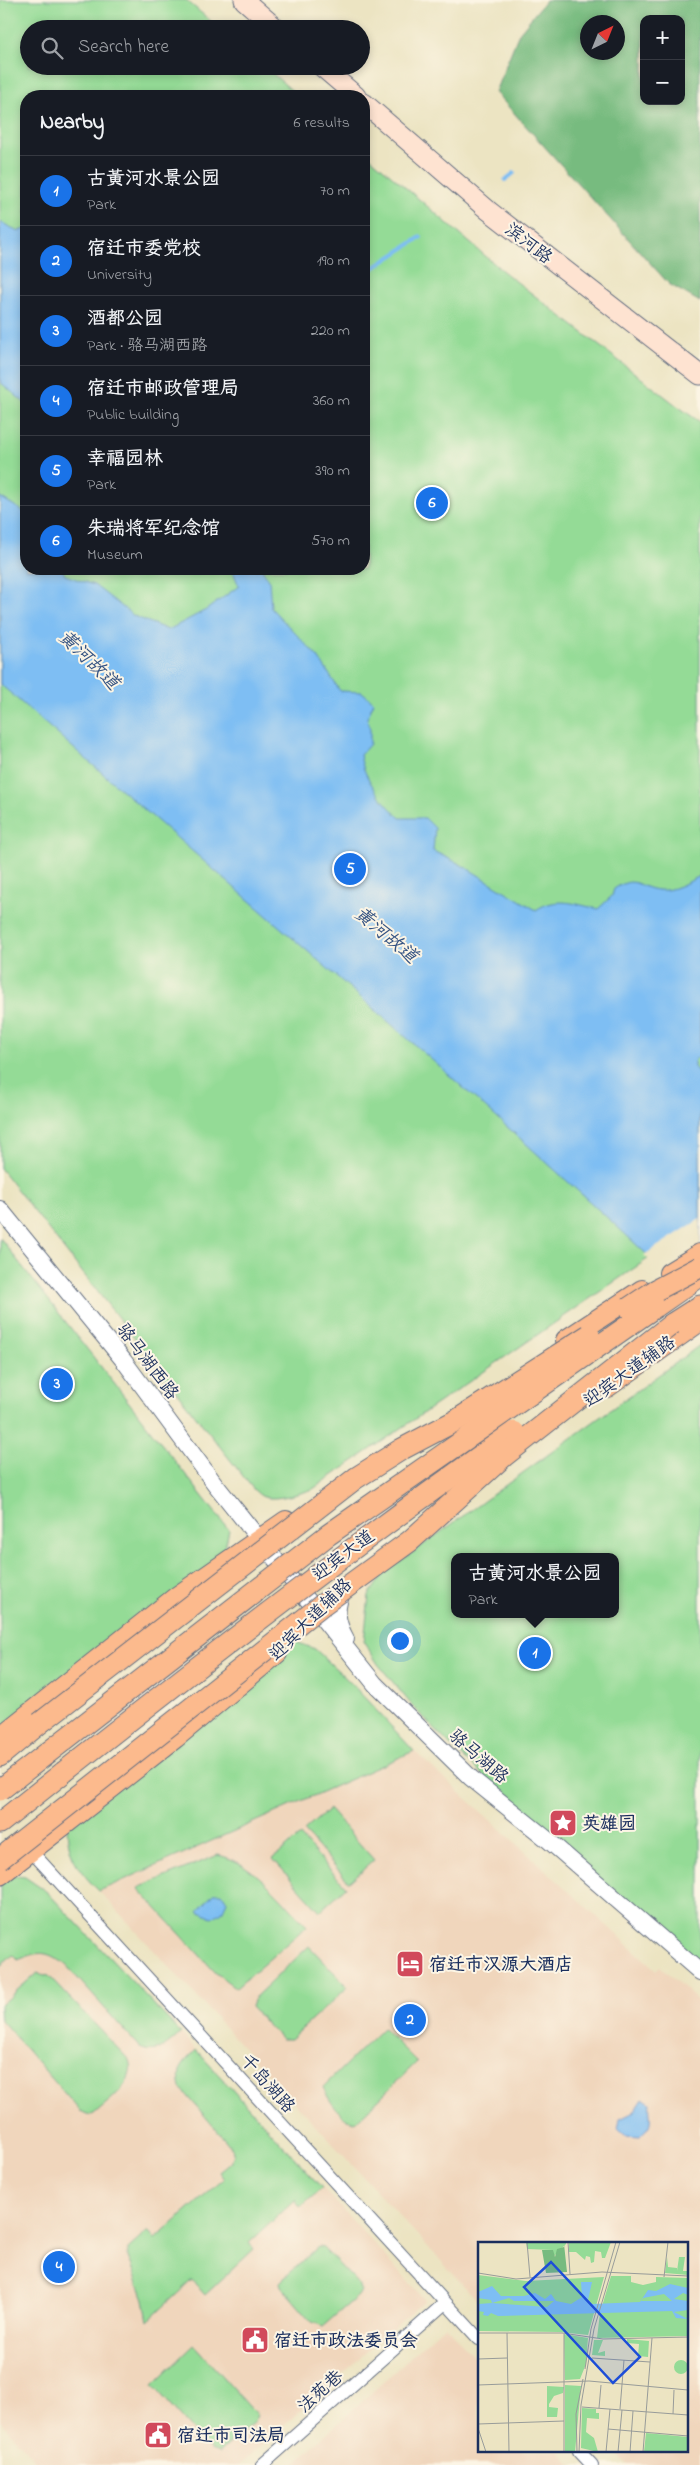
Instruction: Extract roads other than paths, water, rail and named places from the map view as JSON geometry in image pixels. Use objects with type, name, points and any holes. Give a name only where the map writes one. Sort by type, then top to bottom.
[{"type":"highway","points":[[0,1756],[356,1478],[402,1449],[456,1420],[656,1290],[700,1267]]},
{"type":"highway","name":"迎宾大道","points":[[0,1790],[328,1535],[700,1276]]},
{"type":"highway","name":"迎宾大道","points":[[0,1823],[264,1614],[403,1511],[594,1376],[676,1329],[700,1306]]},
{"type":"highway","points":[[0,1859],[322,1605],[410,1542],[504,1456],[676,1329]]},
{"type":"main road","points":[[244,0],[267,20]]},
{"type":"main road","points":[[332,75],[349,90]]},
{"type":"main road","name":"滨河路","points":[[370,108],[488,211],[700,375]]},
{"type":"main road","points":[[0,1737],[175,1598],[260,1539],[399,1444],[480,1397],[638,1292],[700,1254]]},
{"type":"main road","name":"迎宾大道辅路","points":[[0,1875],[278,1652],[360,1569],[676,1329],[700,1321]]},
{"type":"street","name":"骆马湖西路","points":[[0,1209],[124,1361],[260,1539]]},
{"type":"street","name":"骆马湖路","points":[[260,1539],[375,1684],[471,1778],[548,1840],[700,1972]]},
{"type":"street","points":[[349,1581],[338,1601],[336,1617],[345,1638],[382,1686],[471,1778]]},
{"type":"street","name":"千岛湖路","points":[[31,1851],[478,2339]]},
{"type":"street","name":"法苑巷","points":[[262,2465],[445,2303]]},
{"type":"street","points":[[581,2452],[592,2465]]},
{"type":"water","points":[[0,222],[20,230],[20,399],[0,382]]},
{"type":"water","name":"黄河故道","points":[[0,497],[20,509],[20,575],[65,575],[94,585],[134,616],[168,630],[206,610],[239,586],[234,575],[266,575],[269,580],[271,608],[318,657],[340,691],[362,692],[374,702],[367,718],[370,729],[370,744],[360,755],[365,773],[380,797],[400,818],[425,818],[435,828],[433,851],[460,864],[536,910],[551,903],[559,902],[574,903],[598,909],[612,896],[614,889],[627,883],[636,883],[651,889],[669,890],[700,876],[700,1055],[694,1061],[694,1067],[700,1074],[700,1304],[615,1224],[441,1068],[0,684]]},
{"type":"water","points":[[214,1893],[222,1893],[227,1901],[222,1912],[212,1918],[198,1911]]},
{"type":"water","points":[[643,2098],[650,2103],[650,2125],[640,2137],[625,2136],[618,2130],[620,2119],[634,2112]]},
{"type":"waterway","points":[[505,180],[514,173]]},
{"type":"waterway","points":[[370,270],[421,237]]},
{"type":"place","name":"朱瑞将军纪念馆","points":[[432,503]]},
{"type":"place","name":"幸福园林","points":[[350,869]]},
{"type":"place","name":"酒都公园","points":[[57,1384]]},
{"type":"place","name":"古黄河水景公园","points":[[535,1653]]},
{"type":"place","name":"英雄园","points":[[563,1823]]},
{"type":"place","name":"宿迁市汉源大酒店","points":[[410,1964]]},
{"type":"place","name":"宿迁市委党校","points":[[410,2020]]},
{"type":"place","name":"宿迁市邮政管理局","points":[[59,2267]]},
{"type":"place","name":"宿迁市政法委员会","points":[[255,2340]]},
{"type":"place","name":"宿迁市司法局","points":[[158,2435]]}]
